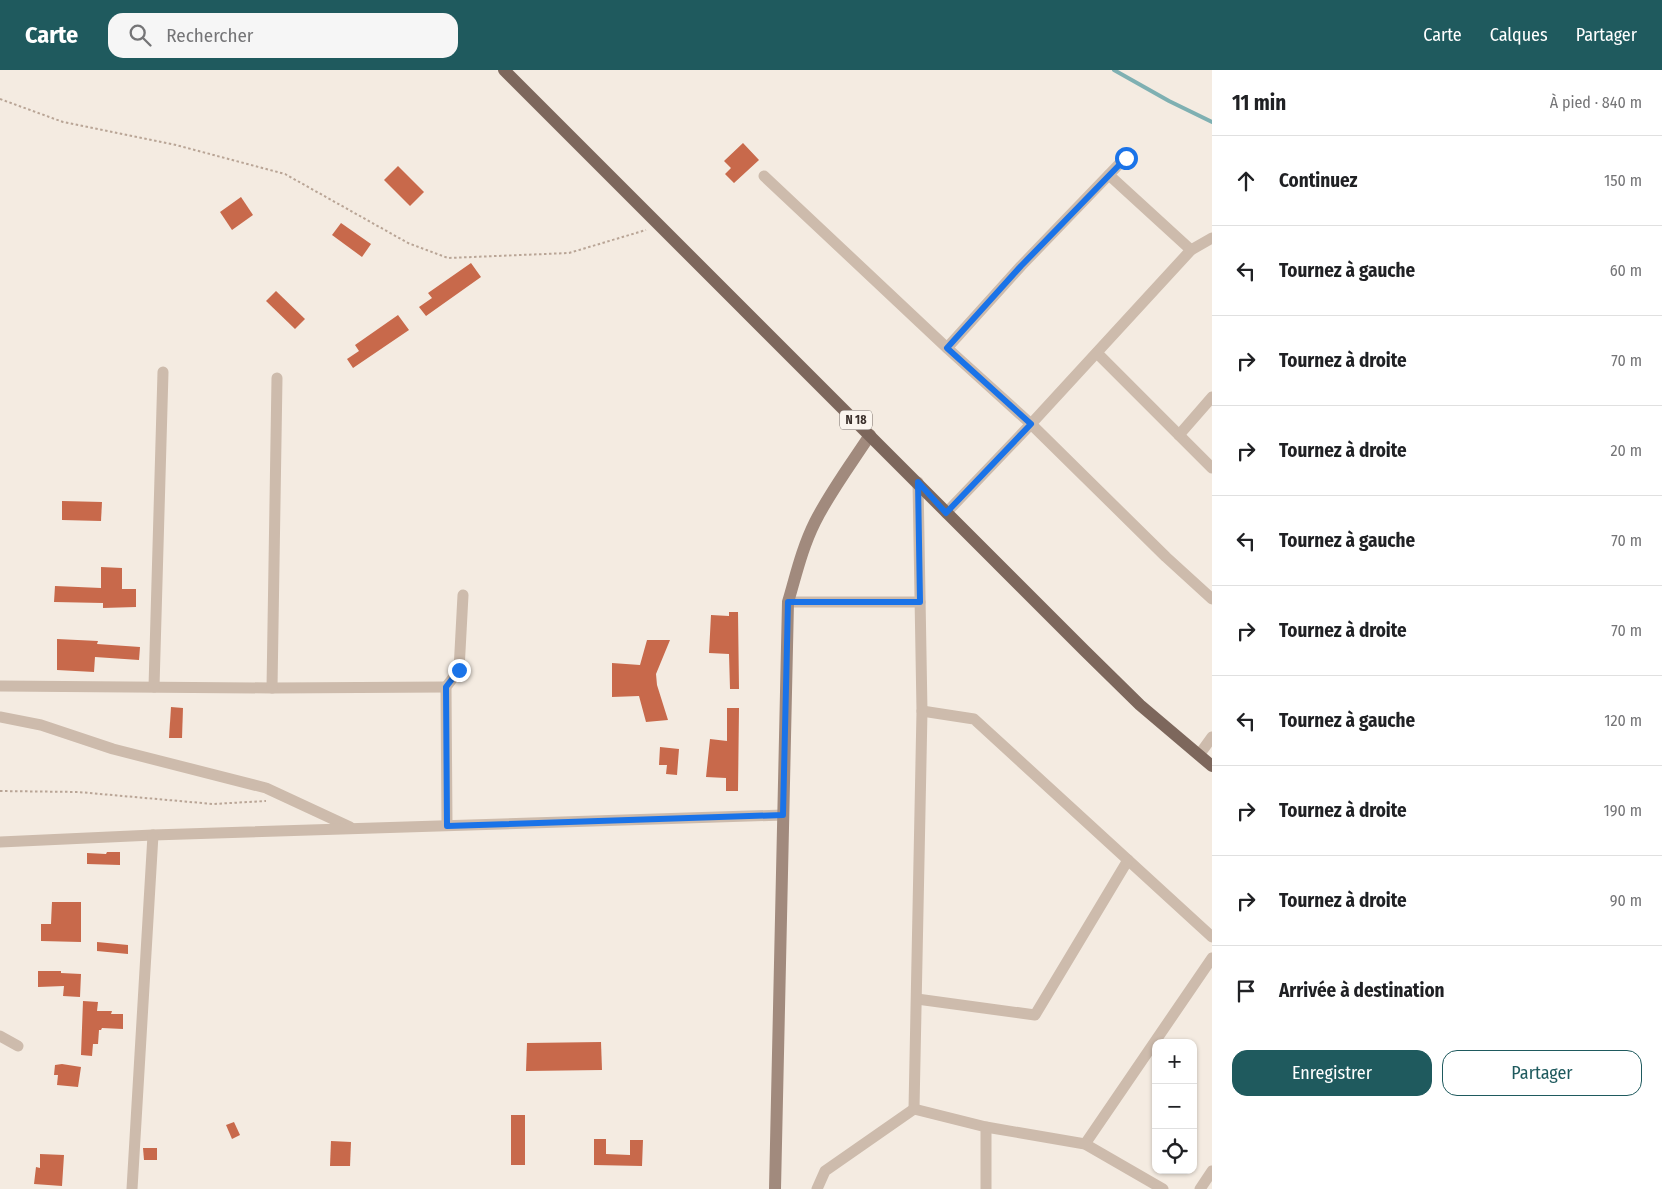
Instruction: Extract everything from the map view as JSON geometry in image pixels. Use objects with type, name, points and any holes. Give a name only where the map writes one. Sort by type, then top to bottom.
[{"type":"main road","name":"N 18","points":[[504,70],[1140,705],[1212,766]]},
{"type":"street","points":[[947,348],[1021,266],[1126,158]]},
{"type":"street","points":[[1109,175],[1192,250]]},
{"type":"street","points":[[764,176],[1031,424],[1166,557],[1212,599]]},
{"type":"street","points":[[946,513],[1192,250],[1212,238]]},
{"type":"street","points":[[1097,353],[1212,468]]},
{"type":"street","points":[[154,687],[163,372]]},
{"type":"street","points":[[272,688],[277,378]]},
{"type":"street","points":[[1179,435],[1212,398]]},
{"type":"street","points":[[775,1189],[788,602],[803,549],[815,523],[828,498],[870,435]]},
{"type":"street","points":[[914,1109],[922,711],[918,482]]},
{"type":"street","points":[[447,826],[446,687],[459,670],[463,595]]},
{"type":"street","points":[[788,602],[920,602]]},
{"type":"street","points":[[0,686],[446,687]]},
{"type":"street","points":[[922,711],[974,719],[1212,937]]},
{"type":"street","points":[[0,717],[41,725],[113,749],[266,788],[353,828]]},
{"type":"street","points":[[1199,755],[1212,737]]},
{"type":"street","points":[[0,842],[353,828],[783,815]]},
{"type":"street","points":[[132,1189],[153,835]]},
{"type":"street","points":[[917,999],[1035,1015],[1128,860]]},
{"type":"street","points":[[1085,1144],[1212,958]]},
{"type":"street","points":[[0,1036],[18,1046]]},
{"type":"street","points":[[817,1189],[825,1171],[914,1109],[986,1127],[1085,1144],[1163,1189]]},
{"type":"street","points":[[986,1127],[986,1189]]},
{"type":"street","points":[[1200,1189],[1212,1170]]},
{"type":"path","points":[[0,99],[63,122],[176,145],[285,174],[408,243],[448,258],[569,253],[660,225]]},
{"type":"path","points":[[0,791],[78,792],[213,804],[271,801]]},
{"type":"building","points":[[743,143],[759,160],[734,183],[725,174],[731,168],[724,161]]},
{"type":"building","points":[[398,166],[424,192],[410,206],[384,180]]},
{"type":"building","points":[[241,197],[253,215],[232,230],[220,212]]},
{"type":"building","points":[[341,223],[371,244],[362,257],[332,235]]},
{"type":"building","points":[[471,263],[481,277],[426,316],[419,307],[432,298],[428,293]]},
{"type":"building","points":[[276,291],[305,319],[295,329],[266,301]]},
{"type":"building","points":[[398,315],[409,330],[353,368],[347,359],[359,351],[355,345]]},
{"type":"building","points":[[62,501],[102,502],[101,521],[62,520]]},
{"type":"building","points":[[101,567],[122,568],[122,589],[136,589],[136,607],[103,608],[103,603],[54,602],[55,586],[101,588]]},
{"type":"building","points":[[729,612],[738,612],[739,689],[730,689],[729,654],[709,653],[711,615],[729,616]]},
{"type":"building","points":[[57,639],[98,641],[97,644],[140,647],[139,660],[95,657],[94,672],[57,670]]},
{"type":"building","points":[[647,640],[670,640],[656,674],[657,685],[668,720],[646,722],[639,696],[612,697],[612,663],[640,665]]},
{"type":"building","points":[[171,707],[183,708],[182,738],[169,738]]},
{"type":"building","points":[[727,708],[739,708],[738,791],[726,791],[726,778],[706,777],[710,739],[727,741]]},
{"type":"building","points":[[660,747],[679,749],[677,775],[666,774],[667,765],[659,765]]},
{"type":"building","points":[[107,852],[120,852],[120,865],[87,864],[87,853],[106,854]]},
{"type":"building","points":[[52,902],[81,902],[81,942],[41,941],[41,924],[51,924]]},
{"type":"building","points":[[97,942],[128,945],[128,954],[97,951]]},
{"type":"building","points":[[38,971],[61,971],[61,973],[81,974],[80,997],[63,996],[64,986],[38,987]]},
{"type":"building","points":[[83,1001],[98,1002],[97,1011],[112,1011],[111,1014],[123,1014],[123,1029],[102,1028],[99,1030],[98,1044],[93,1044],[92,1056],[81,1055]]},
{"type":"building","points":[[601,1042],[602,1070],[526,1071],[527,1043]]},
{"type":"building","points":[[62,1064],[81,1067],[78,1087],[57,1085],[58,1075],[54,1075],[55,1065]]},
{"type":"building","points":[[511,1115],[525,1115],[525,1165],[511,1165]]},
{"type":"building","points":[[234,1122],[240,1135],[232,1139],[226,1125]]},
{"type":"building","points":[[594,1139],[606,1139],[606,1154],[630,1155],[630,1140],[643,1140],[642,1166],[594,1165]]},
{"type":"building","points":[[331,1141],[351,1142],[350,1166],[330,1166]]},
{"type":"building","points":[[143,1148],[157,1148],[157,1160],[144,1160]]},
{"type":"building","points":[[40,1154],[64,1155],[62,1186],[34,1184],[36,1167],[40,1168]]},
{"type":"waterway","points":[[1114,70],[1169,101],[1212,122]]},
{"type":"route","points":[[459,670],[446,687],[447,826],[783,815],[788,602],[920,602],[918,482],[946,513],[1031,424],[947,348],[1021,266],[1126,158]]}]
